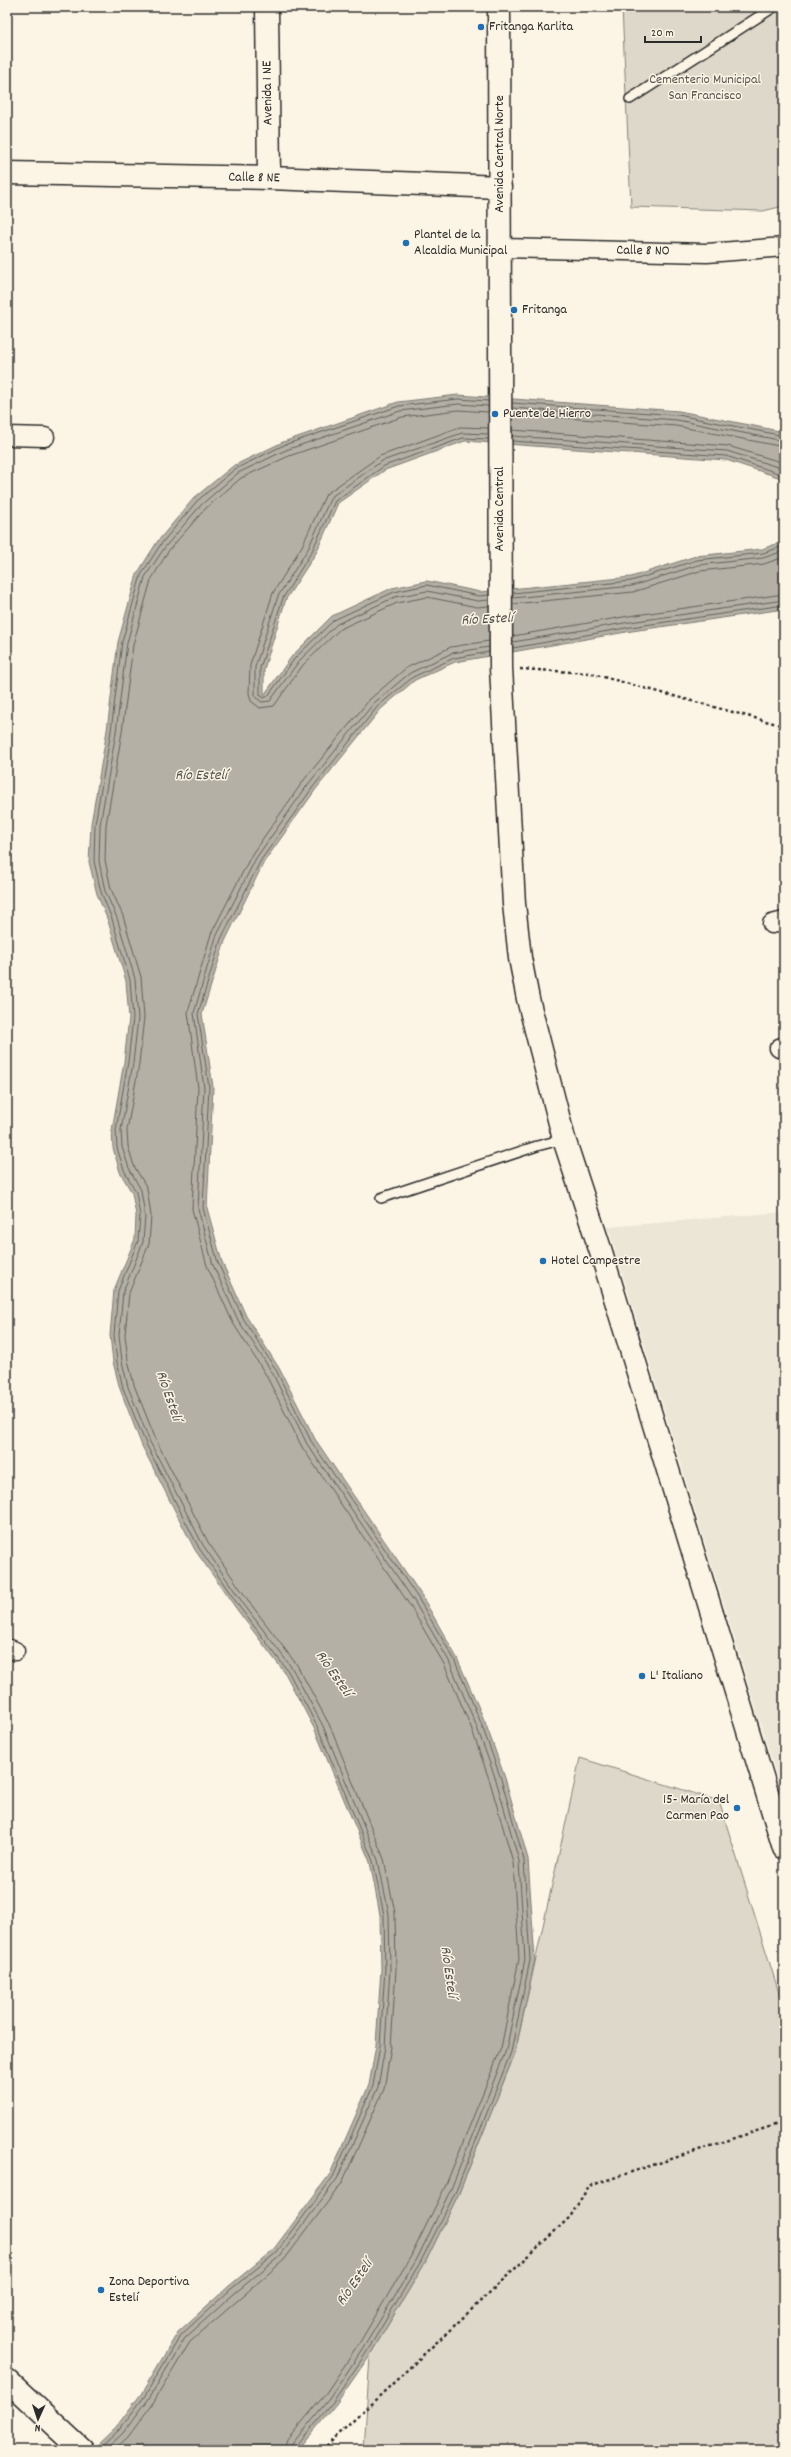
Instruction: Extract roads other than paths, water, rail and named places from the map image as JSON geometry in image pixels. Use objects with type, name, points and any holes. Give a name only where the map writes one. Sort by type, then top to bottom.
[{"type":"main road","name":"Avenida 1 NE","points":[[266,7],[269,178]]},
{"type":"main road","name":"Avenida Central Norte","points":[[499,7],[501,248],[499,349]]},
{"type":"main road","name":"Calle 8 NE","points":[[7,172],[269,178],[500,187]]},
{"type":"main road","name":"Avenida Central","points":[[499,349],[501,668],[513,889],[520,958],[528,999],[564,1139],[601,1252],[784,1848]]},
{"type":"main road","points":[[7,2380],[82,2450]]},
{"type":"street","name":"Calle 8 NO","points":[[501,248],[708,252],[784,247]]},
{"type":"street","points":[[7,436],[45,437]]},
{"type":"lane","points":[[630,99],[774,7]]},
{"type":"lane","points":[[381,1198],[537,1146],[564,1139]]},
{"type":"water","name":"Río Estelí","points":[[458,395],[679,411],[784,432],[784,479],[726,460],[465,441],[385,470],[338,503],[316,553],[286,599],[264,669],[264,695],[292,656],[332,616],[392,588],[427,581],[480,592],[631,577],[696,556],[762,549],[784,541],[784,609],[632,631],[455,662],[415,680],[381,709],[316,789],[264,862],[225,941],[202,1014],[213,1087],[207,1208],[222,1262],[246,1316],[279,1368],[315,1439],[422,1596],[457,1658],[485,1722],[505,1778],[528,1859],[535,1960],[515,2053],[459,2193],[425,2263],[370,2355],[336,2404],[298,2450],[92,2450],[116,2427],[141,2394],[178,2332],[229,2286],[273,2250],[330,2174],[369,2085],[376,2045],[381,1969],[380,1915],[370,1862],[315,1730],[285,1673],[238,1611],[195,1550],[142,1446],[120,1389],[113,1362],[110,1335],[114,1290],[135,1239],[136,1215],[132,1193],[120,1172],[113,1148],[112,1130],[124,1062],[129,1018],[126,981],[108,921],[97,894],[89,862],[91,824],[107,730],[118,642],[137,574],[157,542],[194,498],[233,466],[283,442],[398,402]]},
{"type":"place","name":"Fritanga Karlita","points":[[481,27]]},
{"type":"place","name":"Plantel de la Alcaldia Municipal","points":[[406,243]]},
{"type":"place","name":"Fritanga","points":[[514,310]]},
{"type":"place","name":"Puente de Hierro","points":[[495,414]]},
{"type":"place","name":"Hotel Campestre","points":[[543,1261]]},
{"type":"place","name":"L' Italiano","points":[[642,1676]]},
{"type":"place","name":"15- María del Carmen Pao","points":[[737,1808]]},
{"type":"place","name":"Zona Deportiva Estelí","points":[[101,2290]]},
{"type":"park label","name":"Cementerio Municipal San Francisco","points":[[705,88]]}]
